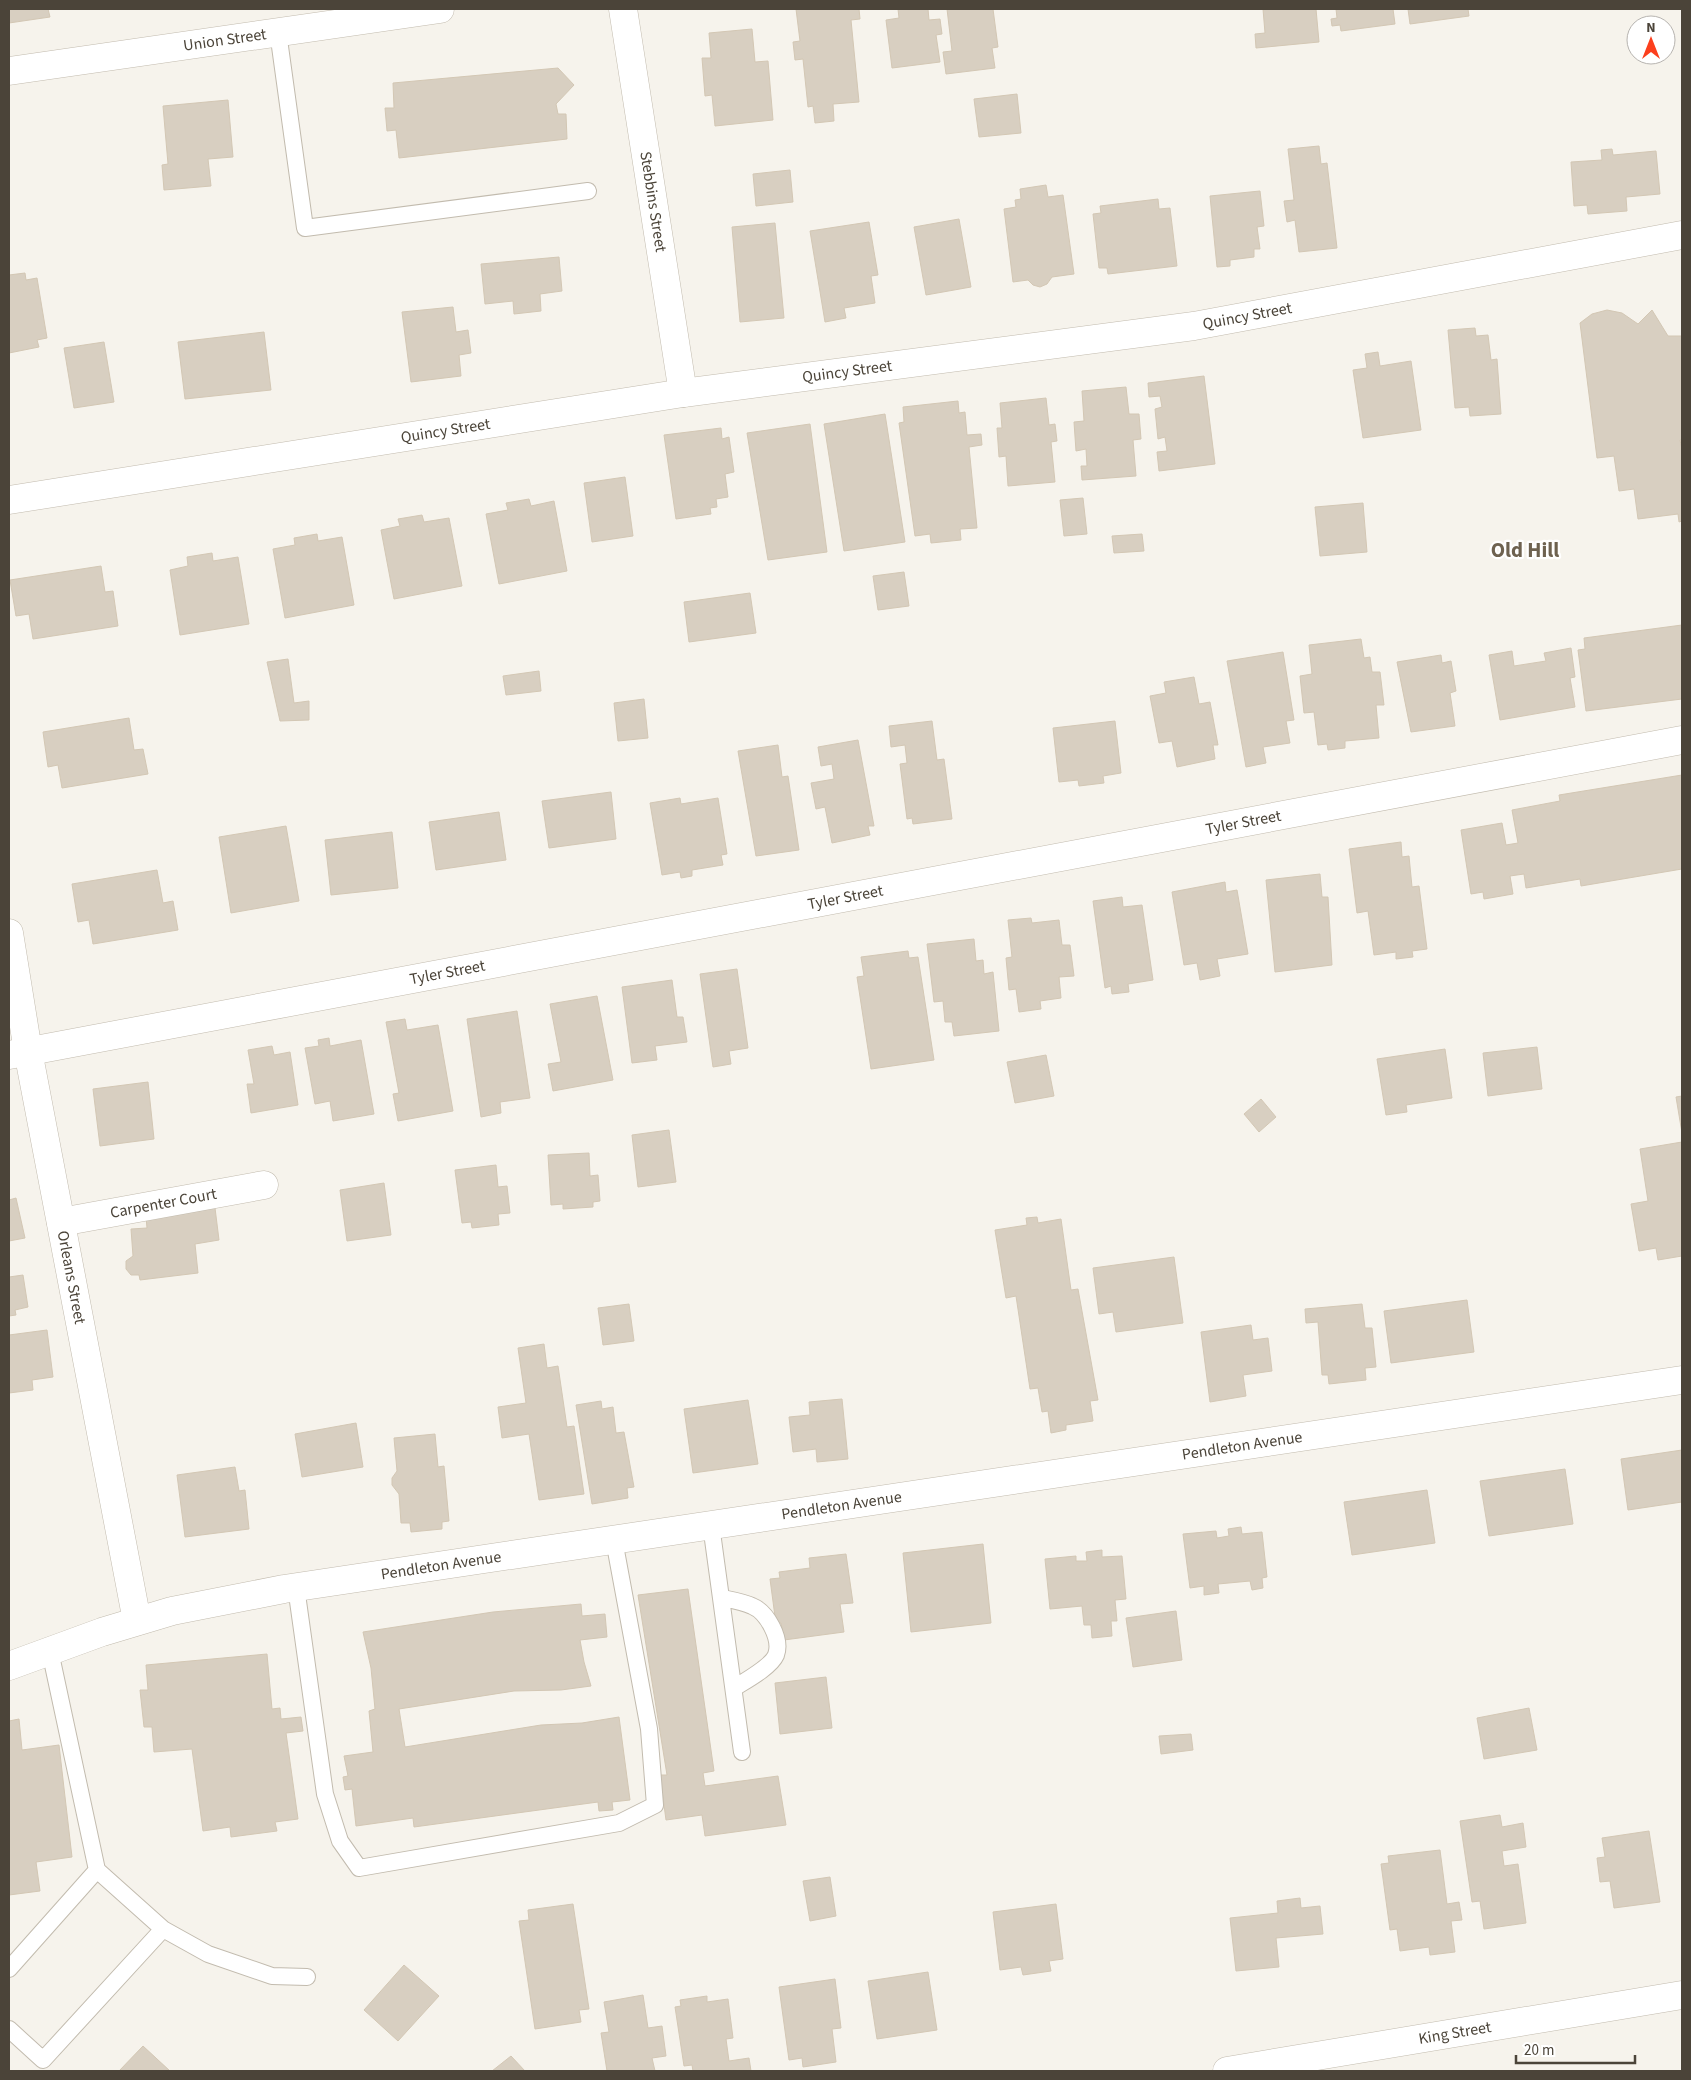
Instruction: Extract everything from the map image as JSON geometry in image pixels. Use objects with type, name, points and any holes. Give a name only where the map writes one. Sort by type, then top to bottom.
[{"type":"street","name":"Union Street","points":[[9,71],[440,9]]},
{"type":"street","name":"Stebbins Street","points":[[623,9],[683,393]]},
{"type":"street","name":"Quincy Street","points":[[9,500],[683,393],[1194,326],[1682,236]]},
{"type":"street","name":"Tyler Street","points":[[19,1053],[1682,740]]},
{"type":"street","name":"Orleans Street","points":[[9,933],[19,1053],[61,1222],[137,1621]]},
{"type":"street","name":"Carpenter Court","points":[[61,1222],[264,1185]]},
{"type":"street","name":"Pendleton Avenue","points":[[9,1666],[137,1621],[209,1603],[296,1587],[1682,1380]]},
{"type":"street","name":"King Street","points":[[1227,2071],[1682,1994]]},
{"type":"lane","points":[[278,32],[305,228],[588,191]]},
{"type":"lane","points":[[711,1525],[742,1752]]},
{"type":"lane","points":[[296,1587],[325,1794],[340,1841],[359,1868],[619,1823],[655,1805],[649,1729],[614,1540]]},
{"type":"lane","points":[[722,1598],[754,1607],[771,1624],[777,1638],[776,1655],[762,1669],[734,1688]]},
{"type":"lane","points":[[50,1651],[97,1870],[163,1929],[208,1954],[272,1976],[307,1977]]},
{"type":"lane","points":[[9,1969],[97,1870]]},
{"type":"lane","points":[[9,2029],[43,2060],[163,1929]]},
{"type":"building","points":[[9,9],[48,9],[50,17],[9,23]]},
{"type":"building","points":[[796,9],[859,9],[860,19],[851,20],[859,102],[833,104],[834,121],[815,123],[813,106],[808,107],[803,59],[795,60],[793,42],[800,41]]},
{"type":"building","points":[[898,9],[928,9],[929,20],[940,19],[942,34],[936,35],[940,62],[892,68],[886,20],[899,18]]},
{"type":"building","points":[[947,9],[993,9],[998,47],[992,48],[995,68],[946,74],[943,52],[952,51]]},
{"type":"building","points":[[1263,9],[1316,9],[1319,42],[1256,48],[1255,34],[1265,33]]},
{"type":"building","points":[[1336,9],[1393,9],[1395,24],[1341,31],[1340,25],[1332,26],[1331,19],[1337,18]]},
{"type":"building","points":[[1408,9],[1468,9],[1469,16],[1410,24]]},
{"type":"building","points":[[752,29],[755,62],[768,61],[773,120],[715,126],[712,95],[705,96],[702,58],[711,58],[709,33]]},
{"type":"building","points":[[558,68],[574,85],[556,104],[558,114],[566,114],[567,139],[399,158],[396,130],[387,131],[385,108],[394,108],[393,83]]},
{"type":"building","points":[[1017,94],[1021,133],[979,137],[974,99]]},
{"type":"building","points":[[228,100],[233,157],[208,159],[211,186],[164,190],[162,165],[168,164],[163,106]]},
{"type":"building","points":[[1319,146],[1321,164],[1327,163],[1337,248],[1299,252],[1295,220],[1287,222],[1284,201],[1294,200],[1288,149]]},
{"type":"building","points":[[1612,149],[1613,155],[1656,151],[1660,194],[1626,197],[1627,211],[1588,214],[1587,205],[1574,206],[1571,162],[1602,160],[1601,150]]},
{"type":"building","points":[[790,170],[793,202],[756,206],[753,174]]},
{"type":"building","points":[[1046,185],[1048,197],[1063,195],[1074,274],[1052,277],[1047,284],[1040,287],[1033,285],[1028,280],[1013,282],[1004,209],[1016,207],[1015,200],[1021,199],[1020,189]]},
{"type":"building","points":[[1260,191],[1264,226],[1257,227],[1260,249],[1254,249],[1254,257],[1230,260],[1230,266],[1217,267],[1210,196]]},
{"type":"building","points":[[1158,199],[1159,209],[1170,208],[1177,266],[1108,274],[1107,268],[1099,268],[1093,214],[1101,213],[1100,206]]},
{"type":"building","points":[[959,219],[971,287],[926,295],[914,227]]},
{"type":"building","points":[[869,222],[878,275],[871,276],[875,303],[844,308],[846,318],[825,322],[810,231]]},
{"type":"building","points":[[775,223],[784,318],[740,322],[732,227]]},
{"type":"building","points":[[559,257],[562,291],[540,294],[541,311],[514,314],[513,301],[485,304],[481,264]]},
{"type":"building","points":[[25,273],[26,280],[37,278],[47,338],[37,340],[39,347],[9,353],[9,275]]},
{"type":"building","points":[[453,307],[456,332],[468,330],[471,353],[459,355],[461,376],[411,382],[402,312]]},
{"type":"building","points":[[1607,310],[1622,313],[1638,324],[1652,310],[1668,336],[1682,336],[1682,440],[1680,440],[1682,449],[1682,521],[1679,522],[1678,514],[1638,519],[1634,489],[1619,491],[1614,456],[1597,458],[1580,323],[1592,314]]},
{"type":"building","points":[[1475,328],[1476,336],[1488,335],[1491,360],[1497,359],[1501,414],[1470,416],[1469,407],[1455,408],[1448,330]]},
{"type":"building","points":[[264,332],[271,390],[185,399],[178,342]]},
{"type":"building","points":[[104,342],[114,402],[74,408],[64,348]]},
{"type":"building","points":[[1378,352],[1380,366],[1411,361],[1421,430],[1363,438],[1353,370],[1367,368],[1365,354]]},
{"type":"building","points":[[1204,376],[1215,464],[1159,471],[1157,452],[1167,451],[1165,437],[1158,439],[1155,409],[1162,407],[1160,396],[1149,397],[1148,383]]},
{"type":"building","points":[[1126,387],[1129,414],[1139,414],[1141,439],[1133,440],[1136,476],[1082,480],[1081,466],[1087,466],[1086,449],[1076,451],[1074,422],[1084,421],[1082,391]]},
{"type":"building","points":[[1046,398],[1049,425],[1055,424],[1057,441],[1051,442],[1055,482],[1008,486],[1006,456],[999,457],[997,428],[1002,428],[1000,403]]},
{"type":"building","points":[[958,401],[959,413],[965,412],[967,435],[981,434],[982,445],[969,447],[977,528],[960,529],[961,540],[931,543],[930,534],[915,536],[899,423],[904,422],[903,407]]},
{"type":"building","points":[[885,414],[905,542],[844,551],[824,424]]},
{"type":"building","points":[[810,424],[827,552],[768,560],[747,433]]},
{"type":"building","points":[[721,428],[722,439],[729,437],[734,472],[725,474],[728,497],[716,499],[717,507],[710,508],[711,514],[676,519],[664,435]]},
{"type":"building","points":[[625,477],[633,536],[592,542],[584,483]]},
{"type":"building","points":[[1083,498],[1087,534],[1064,536],[1060,500]]},
{"type":"building","points":[[529,499],[531,506],[554,501],[567,571],[499,584],[486,514],[508,510],[506,503]]},
{"type":"building","points":[[1363,503],[1367,552],[1320,556],[1315,507]]},
{"type":"building","points":[[422,515],[424,522],[449,518],[462,586],[394,599],[381,530],[400,526],[398,519]]},
{"type":"building","points":[[317,534],[318,541],[342,537],[354,605],[285,618],[273,549],[295,545],[294,538]]},
{"type":"building","points":[[1142,534],[1144,551],[1114,553],[1112,536]]},
{"type":"building","points":[[212,553],[213,561],[238,557],[249,624],[180,635],[170,570],[188,566],[187,557]]},
{"type":"building","points":[[101,566],[105,592],[113,591],[118,626],[33,639],[29,614],[16,616],[10,580]]},
{"type":"building","points":[[904,572],[909,606],[878,610],[873,576]]},
{"type":"building","points":[[750,593],[756,633],[689,642],[684,602]]},
{"type":"building","points":[[1682,625],[1682,699],[1586,711],[1578,650],[1585,649],[1584,638]]},
{"type":"building","points":[[1361,639],[1364,658],[1370,657],[1372,672],[1380,672],[1384,705],[1376,705],[1379,738],[1345,741],[1345,748],[1328,750],[1327,744],[1318,745],[1314,712],[1304,713],[1300,676],[1312,674],[1309,645]]},
{"type":"building","points":[[1571,648],[1575,677],[1570,678],[1575,707],[1500,720],[1489,655],[1512,651],[1514,666],[1546,661],[1544,653]]},
{"type":"building","points":[[1283,652],[1294,720],[1286,721],[1290,743],[1263,747],[1266,763],[1246,767],[1227,661]]},
{"type":"building","points":[[1441,655],[1442,663],[1451,661],[1456,691],[1450,693],[1455,726],[1411,732],[1397,662]]},
{"type":"building","points":[[288,659],[294,703],[309,701],[309,720],[280,721],[267,662]]},
{"type":"building","points":[[539,671],[541,691],[506,695],[503,676]]},
{"type":"building","points":[[1194,677],[1199,704],[1210,702],[1218,745],[1213,745],[1215,759],[1177,767],[1172,741],[1159,743],[1150,696],[1166,693],[1164,682]]},
{"type":"building","points":[[644,699],[648,738],[618,741],[614,703]]},
{"type":"building","points":[[129,718],[134,750],[143,749],[148,774],[62,788],[58,765],[48,767],[43,732]]},
{"type":"building","points":[[932,721],[937,760],[944,759],[952,819],[913,824],[912,818],[907,819],[900,764],[907,763],[905,745],[891,747],[889,726]]},
{"type":"building","points":[[1115,721],[1121,773],[1103,776],[1104,783],[1079,786],[1078,780],[1059,782],[1053,728]]},
{"type":"building","points":[[858,740],[874,826],[868,826],[870,835],[832,843],[825,807],[816,809],[811,783],[834,779],[832,764],[821,766],[818,747]]},
{"type":"building","points":[[778,745],[782,777],[788,776],[799,850],[756,856],[738,751]]},
{"type":"building","points":[[1682,775],[1682,869],[1581,886],[1580,879],[1526,888],[1524,874],[1510,876],[1513,894],[1484,899],[1483,892],[1471,894],[1461,830],[1502,823],[1506,845],[1518,843],[1512,810],[1560,801],[1559,795]]},
{"type":"building","points":[[611,792],[616,839],[549,848],[542,801]]},
{"type":"building","points":[[680,798],[681,804],[718,798],[727,854],[721,855],[723,865],[692,870],[692,876],[681,878],[680,872],[662,875],[650,803]]},
{"type":"building","points":[[499,812],[506,860],[436,870],[429,822]]},
{"type":"building","points":[[286,826],[299,901],[231,913],[219,837]]},
{"type":"building","points":[[392,832],[398,888],[331,895],[325,840]]},
{"type":"building","points":[[1401,842],[1402,857],[1409,856],[1412,887],[1419,886],[1427,949],[1412,951],[1413,957],[1396,959],[1396,952],[1374,955],[1368,911],[1357,913],[1349,849]]},
{"type":"building","points":[[157,870],[163,903],[173,901],[178,930],[93,944],[89,920],[78,922],[72,884]]},
{"type":"building","points":[[1320,874],[1322,897],[1328,897],[1332,965],[1275,972],[1266,880]]},
{"type":"building","points":[[1225,882],[1226,892],[1237,890],[1248,954],[1217,959],[1220,976],[1200,980],[1197,963],[1184,965],[1172,892]]},
{"type":"building","points":[[1122,897],[1123,907],[1142,905],[1153,980],[1128,984],[1129,992],[1112,994],[1111,986],[1105,988],[1093,901]]},
{"type":"building","points":[[1031,918],[1032,923],[1059,920],[1062,945],[1070,945],[1074,976],[1059,977],[1061,998],[1040,1001],[1041,1009],[1019,1012],[1016,989],[1009,990],[1006,958],[1012,957],[1008,920]]},
{"type":"building","points":[[974,939],[976,961],[983,960],[984,974],[993,972],[999,1031],[954,1036],[952,1022],[945,1022],[943,1001],[934,1002],[927,944]]},
{"type":"building","points":[[908,951],[909,958],[918,957],[934,1060],[871,1069],[857,977],[864,976],[861,957]]},
{"type":"building","points":[[737,969],[748,1048],[729,1051],[731,1064],[713,1067],[700,974]]},
{"type":"building","points":[[672,980],[677,1017],[683,1017],[687,1042],[655,1046],[657,1060],[632,1063],[622,987]]},
{"type":"building","points":[[597,996],[613,1080],[553,1091],[548,1064],[561,1062],[550,1004]]},
{"type":"building","points":[[517,1011],[530,1098],[500,1102],[501,1113],[481,1117],[467,1019]]},
{"type":"building","points":[[405,1019],[407,1030],[438,1025],[453,1111],[398,1121],[393,1094],[399,1093],[386,1022]]},
{"type":"building","points":[[329,1038],[330,1046],[361,1040],[374,1114],[333,1121],[330,1101],[315,1104],[305,1048],[319,1046],[318,1040]]},
{"type":"building","points":[[272,1046],[274,1055],[290,1052],[298,1105],[251,1113],[247,1084],[254,1084],[248,1050]]},
{"type":"building","points":[[1537,1047],[1542,1089],[1488,1096],[1483,1053]]},
{"type":"building","points":[[1445,1049],[1452,1098],[1406,1105],[1407,1112],[1386,1115],[1377,1059]]},
{"type":"building","points":[[1046,1055],[1054,1096],[1015,1103],[1007,1062]]},
{"type":"building","points":[[148,1082],[154,1139],[100,1146],[93,1089]]},
{"type":"building","points":[[1682,1096],[1682,1133],[1676,1097]]},
{"type":"building","points":[[1261,1099],[1276,1117],[1259,1132],[1244,1114]]},
{"type":"building","points":[[669,1130],[676,1182],[638,1187],[632,1135]]},
{"type":"building","points":[[1682,1142],[1682,1256],[1658,1260],[1656,1248],[1639,1251],[1631,1204],[1648,1201],[1640,1149]]},
{"type":"building","points":[[589,1153],[590,1176],[598,1175],[600,1201],[593,1202],[593,1207],[563,1209],[563,1204],[551,1205],[548,1155]]},
{"type":"building","points":[[496,1165],[498,1187],[507,1186],[510,1213],[498,1214],[499,1225],[472,1228],[471,1222],[462,1223],[455,1170]]},
{"type":"building","points":[[384,1183],[391,1235],[347,1241],[340,1190]]},
{"type":"building","points":[[16,1198],[25,1238],[9,1241],[9,1200]]},
{"type":"building","points":[[215,1208],[219,1240],[195,1244],[198,1273],[140,1280],[139,1275],[131,1275],[126,1269],[126,1261],[133,1256],[131,1229],[147,1228],[146,1217]]},
{"type":"building","points":[[1037,1217],[1038,1223],[1061,1219],[1071,1290],[1078,1289],[1098,1400],[1090,1401],[1093,1421],[1066,1425],[1066,1430],[1051,1433],[1048,1411],[1042,1412],[1038,1388],[1030,1389],[1016,1296],[1006,1298],[995,1230],[1027,1225],[1026,1218]]},
{"type":"building","points":[[1174,1257],[1183,1323],[1116,1332],[1113,1312],[1099,1314],[1093,1268]]},
{"type":"building","points":[[23,1275],[28,1307],[15,1310],[16,1315],[9,1316],[9,1277]]},
{"type":"building","points":[[1467,1300],[1474,1352],[1391,1363],[1384,1311]]},
{"type":"building","points":[[629,1304],[634,1341],[603,1345],[598,1308]]},
{"type":"building","points":[[1362,1304],[1365,1328],[1372,1328],[1376,1367],[1365,1368],[1366,1380],[1329,1384],[1328,1375],[1322,1375],[1318,1322],[1306,1323],[1305,1309]]},
{"type":"building","points":[[1251,1325],[1253,1340],[1268,1338],[1272,1371],[1243,1375],[1246,1396],[1210,1402],[1201,1332]]},
{"type":"building","points":[[47,1330],[53,1377],[32,1380],[33,1390],[9,1393],[9,1335]]},
{"type":"building","points":[[544,1344],[547,1368],[558,1366],[567,1427],[574,1426],[584,1494],[539,1500],[529,1434],[502,1438],[498,1407],[526,1403],[518,1348]]},
{"type":"building","points":[[842,1399],[848,1459],[817,1462],[816,1449],[793,1452],[789,1417],[810,1415],[809,1402]]},
{"type":"building","points":[[748,1400],[758,1464],[693,1473],[684,1409]]},
{"type":"building","points":[[601,1401],[602,1409],[613,1407],[616,1433],[624,1432],[634,1487],[627,1488],[628,1498],[592,1504],[576,1405]]},
{"type":"building","points":[[356,1423],[363,1467],[302,1477],[295,1434]]},
{"type":"building","points":[[435,1434],[438,1467],[444,1466],[449,1521],[442,1522],[442,1529],[411,1532],[410,1523],[401,1523],[399,1494],[392,1485],[392,1478],[397,1471],[394,1438]]},
{"type":"building","points":[[1682,1450],[1682,1502],[1628,1510],[1621,1459]]},
{"type":"building","points":[[235,1467],[239,1491],[245,1490],[249,1529],[185,1537],[177,1475]]},
{"type":"building","points":[[1565,1469],[1573,1524],[1489,1536],[1480,1481]]},
{"type":"building","points":[[1427,1490],[1435,1543],[1352,1555],[1344,1502]]},
{"type":"building","points":[[1241,1527],[1242,1534],[1262,1532],[1267,1577],[1262,1578],[1263,1588],[1252,1590],[1250,1581],[1218,1584],[1219,1593],[1204,1595],[1204,1586],[1190,1588],[1183,1534],[1216,1531],[1217,1538],[1229,1536],[1228,1529]]},
{"type":"building","points":[[983,1544],[991,1623],[911,1632],[903,1553]]},
{"type":"building","points":[[1102,1550],[1102,1557],[1122,1556],[1126,1599],[1115,1600],[1117,1621],[1111,1621],[1112,1636],[1092,1638],[1091,1625],[1084,1625],[1082,1606],[1050,1609],[1045,1559],[1076,1556],[1076,1561],[1087,1561],[1086,1552]]},
{"type":"building","points":[[846,1554],[853,1603],[840,1604],[844,1632],[784,1640],[781,1623],[776,1624],[770,1579],[780,1578],[779,1572],[810,1568],[809,1558]]},
{"type":"building","points":[[688,1589],[714,1771],[703,1773],[705,1786],[778,1776],[786,1825],[705,1836],[702,1815],[666,1820],[660,1775],[667,1775],[638,1595]]},
{"type":"building","points":[[581,1604],[582,1616],[605,1614],[607,1637],[580,1640],[591,1686],[561,1690],[514,1691],[399,1709],[405,1747],[541,1725],[582,1723],[619,1717],[630,1800],[612,1802],[613,1810],[599,1811],[598,1802],[414,1827],[413,1818],[356,1826],[352,1789],[345,1790],[343,1777],[348,1776],[344,1756],[373,1752],[369,1711],[375,1709],[371,1668],[363,1632],[493,1612]]},
{"type":"building","points":[[1176,1611],[1182,1660],[1133,1667],[1126,1618]]},
{"type":"building","points":[[267,1654],[272,1709],[280,1708],[281,1719],[301,1717],[303,1731],[286,1733],[298,1819],[275,1822],[277,1831],[231,1837],[230,1827],[203,1831],[192,1749],[154,1752],[152,1727],[144,1727],[140,1690],[148,1690],[146,1665]]},
{"type":"building","points":[[826,1677],[832,1728],[780,1734],[775,1683]]},
{"type":"building","points":[[1529,1708],[1537,1750],[1484,1759],[1477,1718]]},
{"type":"building","points":[[19,1719],[22,1750],[59,1745],[72,1857],[36,1862],[40,1891],[9,1895],[9,1721]]},
{"type":"building","points":[[1191,1734],[1193,1750],[1161,1754],[1159,1736]]},
{"type":"building","points":[[1500,1815],[1502,1827],[1523,1823],[1526,1847],[1502,1851],[1504,1866],[1518,1864],[1526,1923],[1484,1929],[1480,1901],[1472,1902],[1460,1821]]},
{"type":"building","points":[[1649,1831],[1660,1902],[1614,1908],[1610,1881],[1600,1882],[1597,1858],[1605,1857],[1602,1838]]},
{"type":"building","points":[[1440,1850],[1447,1904],[1459,1902],[1462,1920],[1451,1921],[1455,1952],[1430,1955],[1429,1947],[1400,1951],[1397,1929],[1390,1930],[1381,1864],[1389,1863],[1388,1856]]},
{"type":"building","points":[[830,1877],[836,1916],[810,1921],[803,1881]]},
{"type":"building","points":[[1300,1898],[1301,1908],[1320,1906],[1323,1934],[1276,1938],[1279,1967],[1236,1971],[1230,1918],[1278,1913],[1277,1901]]},
{"type":"building","points":[[573,1904],[589,2009],[579,2010],[581,2022],[535,2029],[519,1921],[529,1920],[528,1910]]},
{"type":"building","points":[[1056,1904],[1063,1959],[1049,1961],[1051,1971],[1023,1975],[1021,1967],[1000,1970],[993,1912]]},
{"type":"building","points":[[404,1965],[439,1996],[398,2041],[364,2010]]},
{"type":"building","points":[[928,1972],[937,2030],[877,2039],[868,1981]]},
{"type":"building","points":[[835,1979],[841,2028],[832,2029],[836,2062],[803,2067],[802,2058],[789,2060],[779,1987]]},
{"type":"building","points":[[643,1995],[648,2028],[662,2026],[666,2056],[652,2058],[655,2071],[607,2071],[601,2033],[609,2032],[604,2002]]},
{"type":"building","points":[[707,1996],[707,2002],[728,1999],[733,2038],[726,2039],[729,2061],[749,2058],[751,2071],[693,2071],[692,2065],[684,2066],[675,2007],[681,2006],[680,2000]]},
{"type":"building","points":[[143,2046],[170,2071],[119,2071]]},
{"type":"building","points":[[511,2056],[525,2071],[492,2071]]},
{"type":"district","name":"Old Hill","points":[[1525,550]]}]
